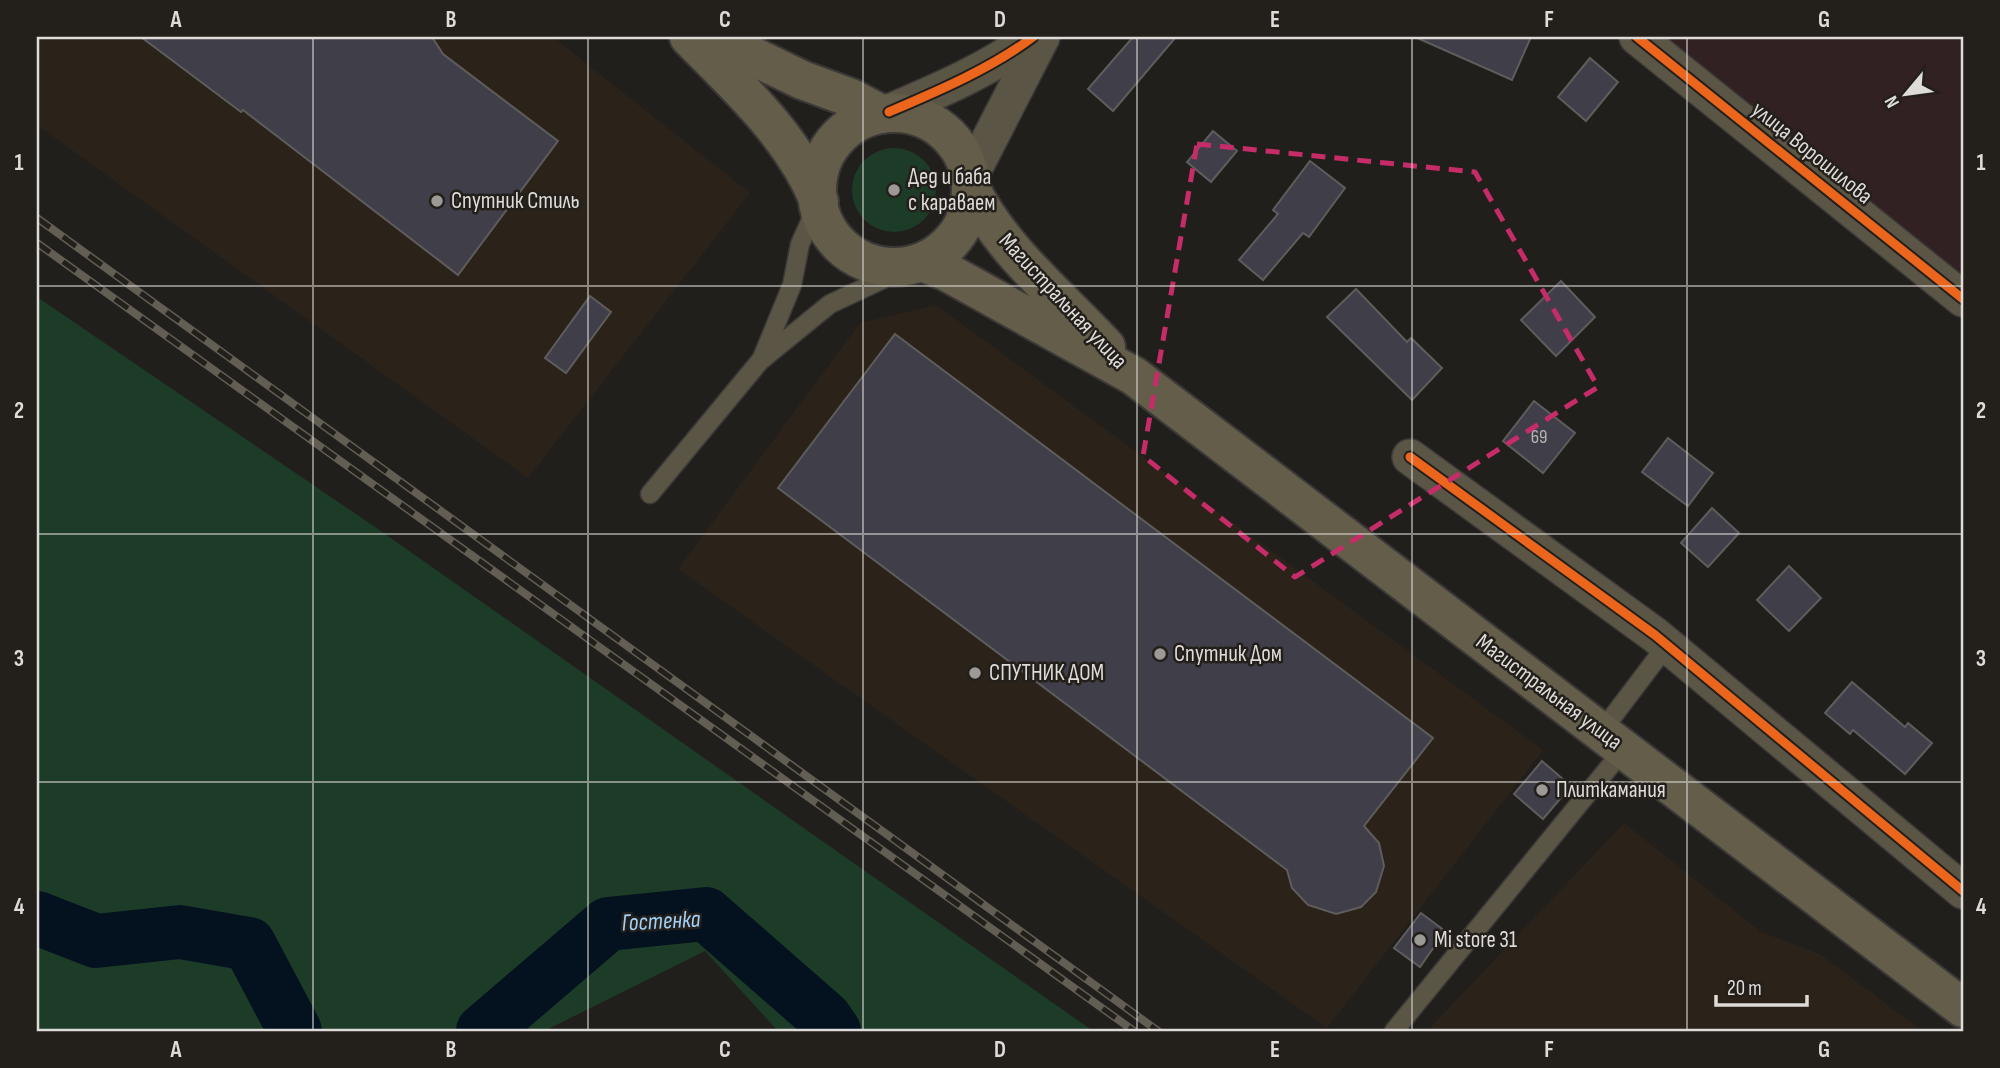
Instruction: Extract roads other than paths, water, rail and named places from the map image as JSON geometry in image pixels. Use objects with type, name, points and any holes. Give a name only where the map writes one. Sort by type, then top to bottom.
[{"type":"main road","name":"Магистральная улица","points":[[689,37],[765,118],[809,177],[819,202]]},
{"type":"main road","name":"Магистральная улица","points":[[713,37],[802,80],[851,97],[885,113]]},
{"type":"main road","name":"Магистральная улица","points":[[1134,376],[945,271],[915,265],[877,265],[848,251],[835,240],[826,227],[819,202],[818,180],[821,164],[839,136],[865,118],[885,113],[906,113],[941,129],[956,143],[964,157],[985,217],[1028,268],[1134,376],[1963,1008]]},
{"type":"main road","points":[[915,265],[942,250],[958,233],[965,220],[971,183]]},
{"type":"street","points":[[885,113],[1000,59],[1032,37]]},
{"type":"street","points":[[971,183],[1042,37]]},
{"type":"street","name":"улица Ворошилова","points":[[1637,37],[1963,299]]},
{"type":"street","points":[[1410,457],[1667,645],[1963,891]]},
{"type":"lane","points":[[761,361],[792,285],[800,244],[819,202]]},
{"type":"lane","points":[[650,494],[761,361],[830,303],[915,265]]},
{"type":"lane","points":[[1394,1031],[1612,741],[1667,645]]},
{"type":"waterway","name":"Гостенка","points":[[483,1031],[608,924],[706,914],[825,1018],[834,1031]]},
{"type":"waterway","name":"Гостенка","points":[[37,918],[96,941],[180,932],[249,944],[295,1031]]},
{"type":"railway","points":[[37,218],[1158,1031]]},
{"type":"railway","points":[[37,243],[1134,1031]]},
{"type":"place","name":"Дед и баба с караваем","points":[[894,190]]},
{"type":"place","name":"Спутник Стиль","points":[[437,201]]},
{"type":"place","name":"Спутник Дом","points":[[1160,654]]},
{"type":"place","name":"СПУТНИК ДОМ","points":[[975,673]]},
{"type":"place","name":"Плиткамания","points":[[1542,790]]},
{"type":"place","name":"Mi store 31","points":[[1420,940]]}]
